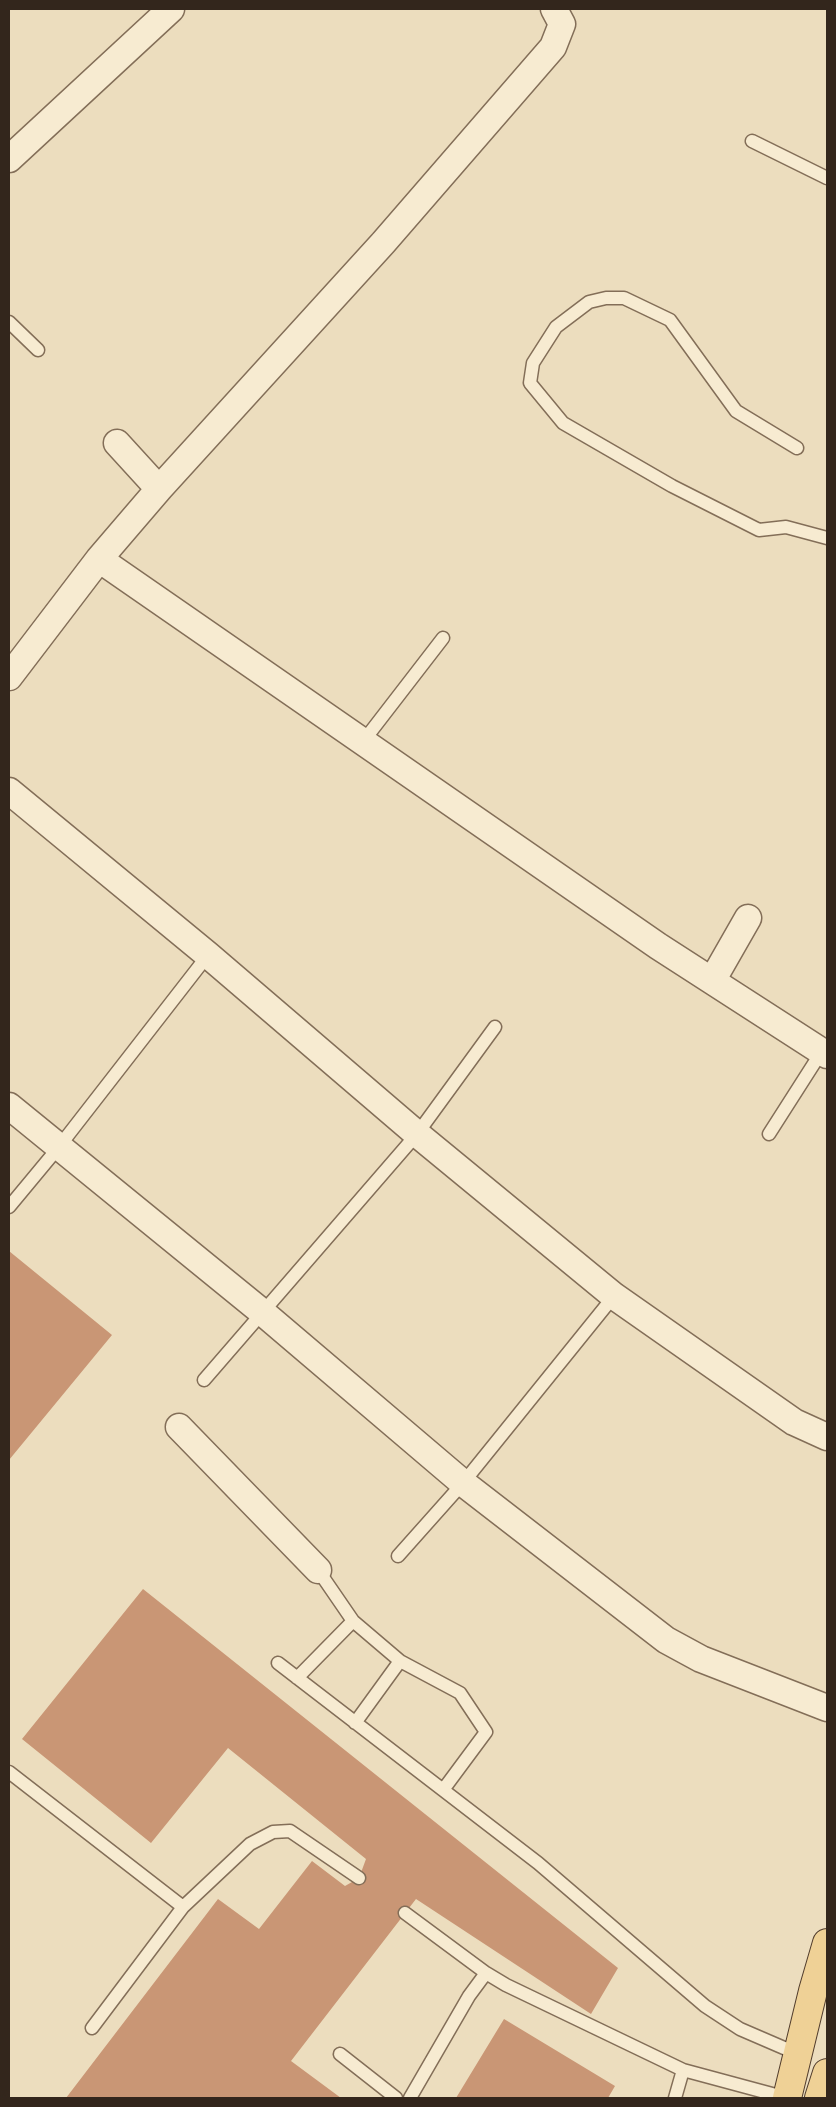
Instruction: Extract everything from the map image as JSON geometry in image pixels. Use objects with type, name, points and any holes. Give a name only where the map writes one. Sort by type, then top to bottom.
[{"type":"main road","points":[[787,2098],[827,1943]]},
{"type":"main road","points":[[819,2098],[827,2073]]},
{"type":"street","points":[[9,159],[171,9]]},
{"type":"street","points":[[9,677],[99,559],[159,489],[383,243],[553,47],[562,24],[554,9]]},
{"type":"street","points":[[118,443],[159,489]]},
{"type":"street","points":[[99,559],[362,743],[712,981],[824,1053]]},
{"type":"street","points":[[9,791],[208,955],[417,1134],[614,1296],[794,1422],[827,1437]]},
{"type":"street","points":[[712,981],[748,918]]},
{"type":"street","points":[[9,1106],[58,1148],[262,1312],[463,1483],[666,1640],[701,1659],[827,1708]]},
{"type":"street","points":[[179,1427],[318,1570]]},
{"type":"lane","points":[[752,141],[827,178]]},
{"type":"lane","points":[[797,448],[736,411],[670,320],[624,298],[606,298],[589,302],[556,327],[534,363],[530,383],[562,423],[672,486],[759,530],[786,527],[827,538]]},
{"type":"lane","points":[[9,322],[38,350]]},
{"type":"lane","points":[[362,743],[443,638]]},
{"type":"lane","points":[[9,1207],[58,1148],[208,955]]},
{"type":"lane","points":[[204,1380],[417,1134],[495,1027]]},
{"type":"lane","points":[[769,1134],[824,1053]]},
{"type":"lane","points":[[398,1556],[463,1483],[614,1296]]},
{"type":"lane","points":[[318,1570],[353,1621],[400,1661],[460,1693],[486,1732],[442,1790]]},
{"type":"lane","points":[[297,1678],[353,1621]]},
{"type":"lane","points":[[355,1723],[400,1661]]},
{"type":"lane","points":[[278,1663],[538,1863],[704,2006],[740,2029],[798,2054]]},
{"type":"lane","points":[[9,1772],[183,1907]]},
{"type":"lane","points":[[92,2028],[183,1907],[250,1844],[273,1832],[290,1831],[359,1878]]},
{"type":"lane","points":[[405,1913],[486,1973],[506,1985],[683,2070],[787,2098]]},
{"type":"lane","points":[[410,2098],[469,1996],[486,1973]]},
{"type":"lane","points":[[340,2054],[396,2098]]},
{"type":"lane","points":[[675,2098],[683,2070]]},
{"type":"building","points":[[9,1251],[112,1335],[9,1460]]},
{"type":"building","points":[[143,1589],[618,1968],[591,2014],[416,1899],[291,2061],[341,2098],[66,2098],[218,1899],[259,1929],[312,1861],[345,1886],[359,1878],[366,1859],[228,1748],[151,1843],[22,1739]]},
{"type":"building","points":[[504,2019],[615,2086],[608,2098],[456,2098]]}]
